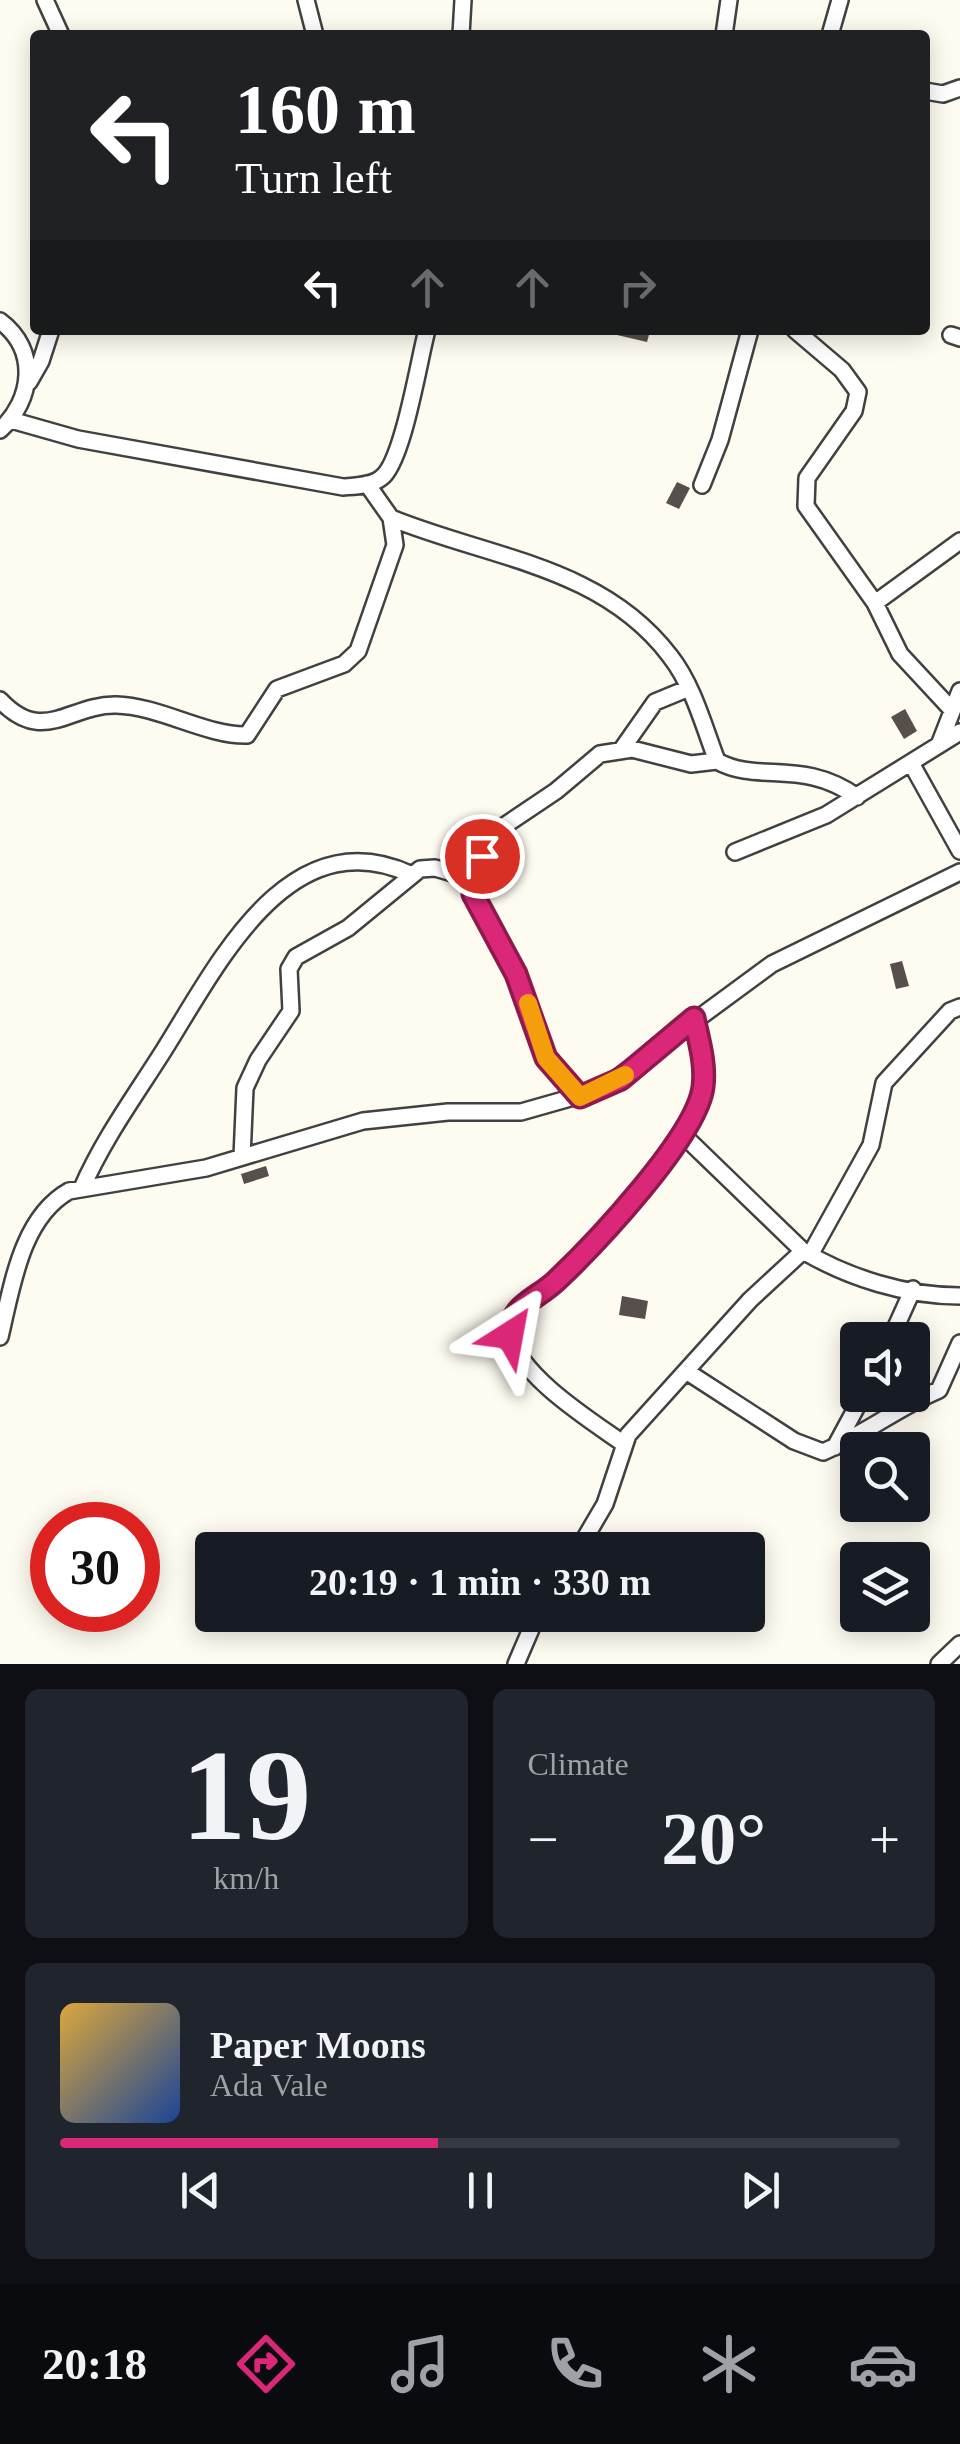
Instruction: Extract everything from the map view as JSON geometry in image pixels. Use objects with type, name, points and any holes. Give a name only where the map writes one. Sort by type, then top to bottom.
[{"type":"street","points":[[45,0],[59,30]]},
{"type":"street","points":[[306,0],[314,30]]},
{"type":"street","points":[[461,30],[463,0]]},
{"type":"street","points":[[725,30],[729,0]]},
{"type":"street","points":[[831,30],[840,0]]},
{"type":"street","points":[[930,93],[942,94],[960,88]]},
{"type":"street","points":[[0,321],[19,342],[29,382]]},
{"type":"street","points":[[49,335],[41,362],[5,425],[343,487],[383,477],[395,457],[426,335]]},
{"type":"street","points":[[702,485],[720,440],[749,335]]},
{"type":"street","points":[[801,335],[842,370],[858,392],[854,411],[821,454],[803,495],[806,506],[875,603],[900,654],[952,710]]},
{"type":"street","points":[[0,700],[14,713],[34,721],[58,722],[90,708],[119,705],[246,734],[277,690],[344,664],[358,651],[395,545],[391,518],[367,484]]},
{"type":"street","points":[[391,518],[520,558],[586,586],[646,627],[672,658],[689,688],[717,761]]},
{"type":"street","points":[[875,603],[960,542]]},
{"type":"street","points":[[622,749],[655,702],[689,688]]},
{"type":"street","points":[[938,745],[960,692]]},
{"type":"street","points":[[735,852],[826,815],[960,732]]},
{"type":"street","points":[[580,1097],[546,1058],[516,974],[473,894],[473,879],[482,856],[508,820],[556,791],[600,754],[622,749],[691,764],[717,761],[744,768],[806,772],[839,784],[857,797]]},
{"type":"street","points":[[910,763],[960,851]]},
{"type":"street","points":[[82,1188],[128,1102],[261,906],[340,862],[382,861],[410,874]]},
{"type":"street","points":[[242,1156],[245,1088],[258,1060],[292,1010],[289,968],[296,956],[348,928],[410,874],[435,868],[473,879]]},
{"type":"street","points":[[0,1336],[7,1296],[44,1210],[54,1200],[82,1188],[206,1168],[363,1121],[448,1112],[522,1112],[580,1097],[621,1079],[694,1018],[772,964],[960,872]]},
{"type":"street","points":[[589,1532],[605,1504],[624,1444],[686,1371],[806,1253],[871,1145],[881,1091],[889,1074],[950,1011],[960,1006]]},
{"type":"street","points":[[624,1444],[543,1381],[519,1353],[510,1335],[510,1321],[518,1309],[571,1266],[682,1134],[697,1110],[703,1088],[694,1018]]},
{"type":"street","points":[[682,1134],[806,1253],[850,1274],[913,1290],[960,1296]]},
{"type":"street","points":[[898,1322],[913,1290]]},
{"type":"street","points":[[686,1371],[806,1448],[823,1452],[940,1390],[960,1343]]},
{"type":"street","points":[[835,1447],[854,1412]]},
{"type":"street","points":[[516,1664],[530,1632]]},
{"type":"street","points":[[939,1664],[960,1644]]},
{"type":"building","points":[[617,335],[649,335],[647,342]]},
{"type":"building","points":[[677,482],[690,488],[679,509],[666,503]]},
{"type":"building","points":[[905,709],[917,731],[904,739],[891,717]]},
{"type":"building","points":[[902,961],[909,986],[896,989],[890,964]]},
{"type":"building","points":[[266,1166],[269,1176],[244,1184],[241,1174]]},
{"type":"building","points":[[622,1296],[648,1301],[645,1319],[619,1315]]},
{"type":"slow traffic","points":[[528,1003],[546,1058],[580,1097],[625,1075]]},
{"type":"route","points":[[482,856],[473,879],[473,894],[516,974],[546,1058],[580,1097],[621,1079],[694,1018],[704,1068],[703,1088],[691,1122],[571,1266],[518,1309],[510,1321],[510,1335]]}]
